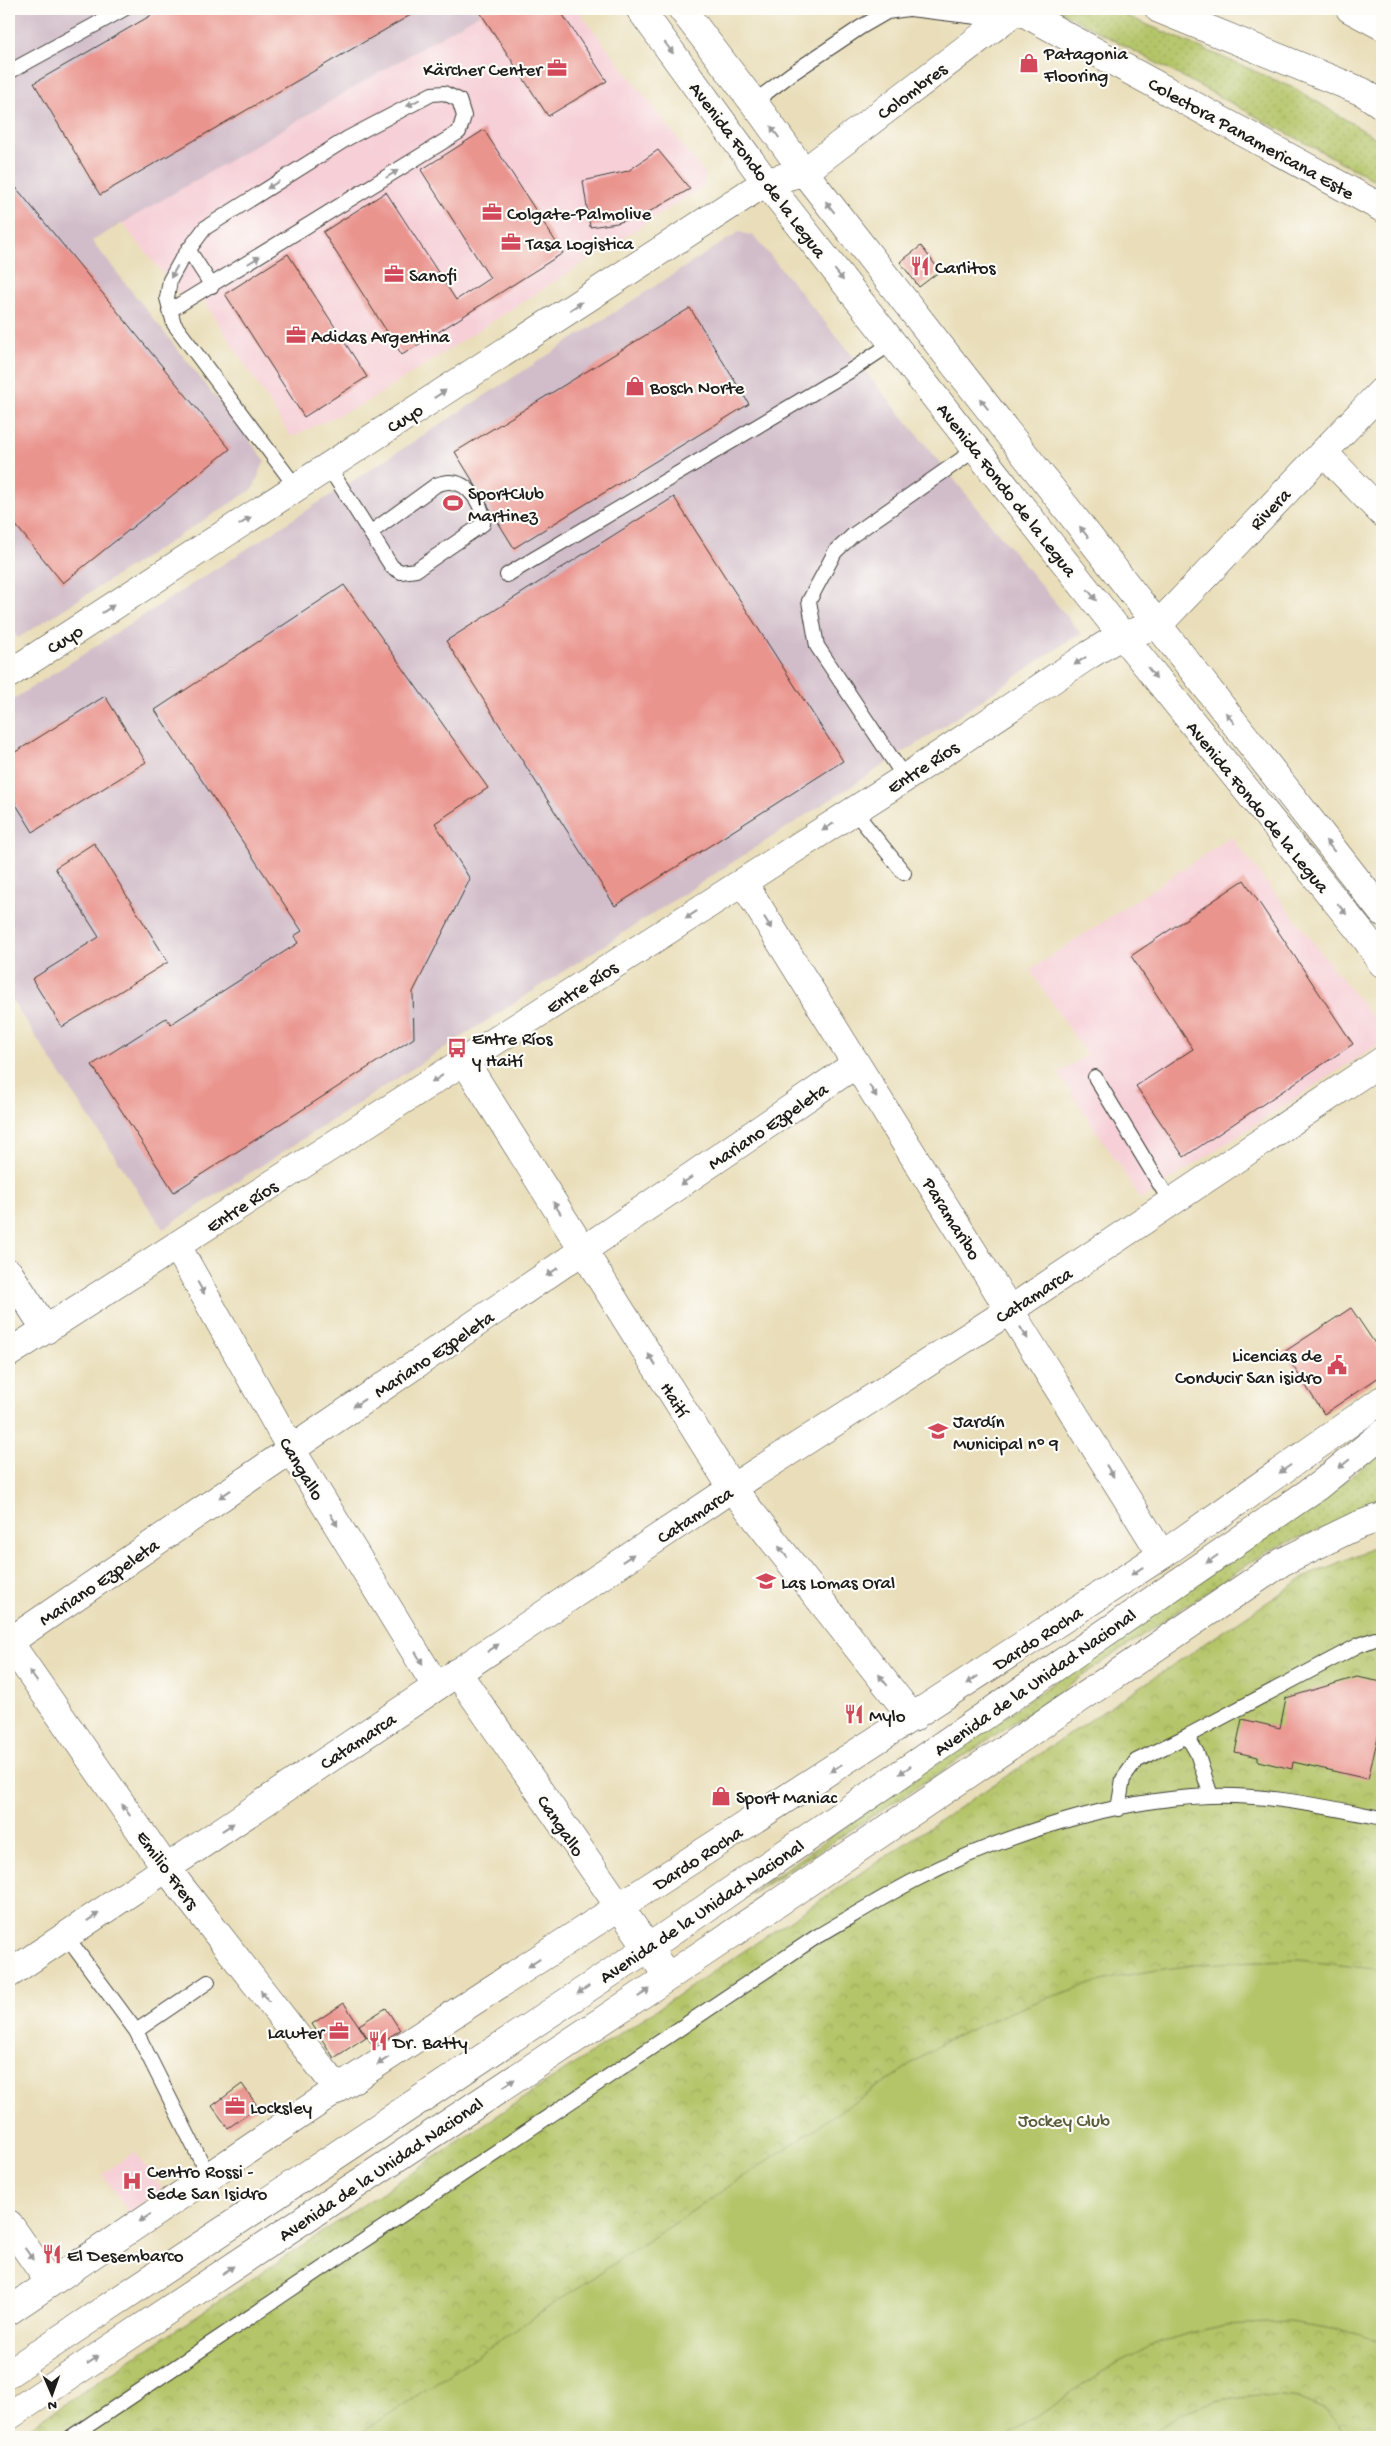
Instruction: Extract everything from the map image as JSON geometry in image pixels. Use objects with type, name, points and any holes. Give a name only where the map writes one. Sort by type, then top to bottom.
[{"type":"main road","name":"Avenida Fondo de la Legua","points":[[640,9],[766,182],[1122,635],[1361,933],[1382,964]]},
{"type":"main road","name":"Avenida Fondo de la Legua","points":[[682,9],[754,102],[804,172],[1382,912]]},
{"type":"main road","points":[[1159,9],[1376,100]]},
{"type":"main road","points":[[1207,9],[1376,100]]},
{"type":"main road","points":[[1350,9],[1382,26]]},
{"type":"main road","name":"Colombres","points":[[804,172],[1013,13]]},
{"type":"main road","name":"Colectora Panamericana Este","points":[[1013,13],[1382,208]]},
{"type":"main road","name":"Cuyo","points":[[9,674],[766,182],[804,172]]},
{"type":"main road","name":"Rivera","points":[[1157,626],[1382,391]]},
{"type":"main road","points":[[1323,452],[1382,513]]},
{"type":"main road","name":"Entre Ríos","points":[[9,1353],[905,778],[1122,635],[1157,626]]},
{"type":"main road","name":"Paramaribo","points":[[743,882],[1162,1555]]},
{"type":"main road","name":"Catamarca","points":[[9,1974],[732,1488],[1010,1310],[1382,1061]]},
{"type":"main road","name":"Haití","points":[[464,1062],[732,1488],[914,1718]]},
{"type":"main road","name":"Mariano Ezpeleta","points":[[9,1642],[856,1064]]},
{"type":"main road","name":"Cangallo","points":[[177,1246],[291,1449],[447,1679],[619,1908],[668,1977]]},
{"type":"main road","points":[[9,1273],[46,1330]]},
{"type":"main road","name":"Dardo Rocha","points":[[9,2311],[208,2175],[914,1718],[1162,1555],[1382,1400]]},
{"type":"main road","name":"Avenida de la Unidad Nacional","points":[[9,2372],[648,1948],[1318,1486],[1382,1434]]},
{"type":"main road","name":"Avenida de la Unidad Nacional","points":[[9,2416],[668,1977],[1282,1562],[1356,1526],[1382,1517]]},
{"type":"main road","name":"Emilio Frers","points":[[9,1642],[166,1868],[338,2090]]},
{"type":"main road","points":[[9,2224],[50,2283]]},
{"type":"lane","points":[[9,72],[124,9]]},
{"type":"lane","points":[[754,102],[791,74],[861,27],[887,12],[909,9],[1013,13]]},
{"type":"lane","points":[[169,311],[459,132],[464,116],[459,100],[444,93],[432,94],[348,138],[205,228],[188,249],[170,280],[167,298],[169,311],[174,324],[268,447],[296,487]]},
{"type":"lane","points":[[188,249],[212,286]]},
{"type":"lane","points":[[507,575],[850,371],[892,343]]},
{"type":"lane","points":[[905,778],[817,646],[809,601],[835,552],[853,535],[976,450]]},
{"type":"lane","points":[[328,466],[370,533],[392,567],[402,572],[416,570],[483,524],[484,513],[464,486],[448,482],[436,485],[370,533]]},
{"type":"lane","points":[[854,810],[904,873]]},
{"type":"lane","points":[[1094,1077],[1170,1203]]},
{"type":"lane","points":[[1118,1809],[1123,1779],[1136,1761],[1359,1645],[1375,1639],[1382,1639]]},
{"type":"lane","points":[[1187,1736],[1197,1753],[1211,1796]]},
{"type":"lane","points":[[71,2437],[816,1936],[916,1880],[988,1848],[1072,1818],[1163,1801],[1211,1796],[1273,1798],[1382,1818]]},
{"type":"lane","points":[[66,1936],[136,2031],[208,2175]]},
{"type":"lane","points":[[136,2031],[208,1982]]},
{"type":"shaded area","points":[[9,9],[101,9],[103,11],[107,9],[488,9],[92,241],[265,460],[253,489],[18,638],[9,625]]},
{"type":"shaded area","points":[[488,9],[577,9],[706,175],[704,186],[367,402],[291,437],[200,294],[187,303],[122,223]]},
{"type":"shaded area","points":[[739,232],[754,236],[1082,635],[1074,637],[923,740],[163,1229],[9,996],[9,702]]},
{"type":"shaded area","points":[[1231,837],[1382,1030],[1379,1044],[1141,1199],[1059,1074],[1087,1055],[1030,970]]},
{"type":"shaded area","name":"Centro Rossi - Sede San Isidro","points":[[135,2152],[162,2189],[129,2212],[102,2174]]},
{"type":"green space","points":[[1056,9],[1111,9],[1296,89],[1382,142],[1382,184]]},
{"type":"green space","points":[[1382,1451],[1382,1505],[1267,1551],[942,1771],[707,1923],[1349,1478]]},
{"type":"green space","name":"Jockey Club","points":[[1382,1544],[1382,2437],[15,2437],[1305,1577]]},
{"type":"green space","points":[[1299,1960],[1382,1970],[1382,2341],[1353,2332],[1289,2322],[1225,2325],[1193,2332],[1160,2342],[1113,2365],[1005,2437],[355,2437],[946,2041],[1036,2002],[1091,1984],[1142,1972],[1194,1965]]},
{"type":"green space","points":[[1261,2395],[1300,2399],[1327,2410],[1347,2437],[1146,2437],[1175,2418],[1199,2406],[1226,2399]]},
{"type":"building","points":[[162,9],[421,9],[100,195],[34,83]]},
{"type":"building","points":[[478,9],[559,9],[607,81],[548,116]]},
{"type":"building","points":[[484,130],[563,253],[402,355],[323,232],[386,192],[456,300],[490,278],[421,170]]},
{"type":"building","points":[[658,150],[690,189],[645,214],[617,223],[590,227],[583,181],[628,171]]},
{"type":"building","points":[[9,179],[230,449],[63,583],[9,517]]},
{"type":"building","name":"Carlitos","points":[[921,246],[940,271],[919,287],[900,262]]},
{"type":"building","points":[[288,254],[367,377],[304,417],[225,294]]},
{"type":"building","points":[[690,308],[749,404],[514,548],[455,452]]},
{"type":"building","points":[[674,497],[843,761],[615,906],[446,641]]},
{"type":"building","points":[[344,585],[488,788],[435,823],[470,879],[413,992],[414,1038],[174,1192],[92,1065],[166,1018],[171,1024],[298,943],[294,936],[302,931],[155,710]]},
{"type":"building","points":[[105,696],[146,762],[33,832],[9,793],[9,756]]},
{"type":"building","points":[[94,843],[168,962],[62,1027],[32,979],[99,937],[55,868]]},
{"type":"building","points":[[1244,880],[1353,1044],[1184,1157],[1136,1086],[1193,1049],[1131,956]]},
{"type":"building","name":"Licencias de Conducir San isidro","points":[[1351,1308],[1382,1354],[1382,1375],[1324,1414],[1284,1352]]},
{"type":"building","points":[[1357,1677],[1382,1682],[1382,1720],[1368,1779],[1293,1762],[1292,1769],[1258,1761],[1258,1757],[1235,1752],[1242,1719],[1280,1728],[1286,1698]]},
{"type":"building","name":"Lawter","points":[[344,2003],[366,2037],[334,2058],[312,2024]]},
{"type":"building","points":[[386,2008],[400,2030],[374,2047],[359,2025]]},
{"type":"building","name":"Locksley","points":[[242,2084],[258,2107],[228,2128],[212,2106]]},
{"type":"place","name":"Patagonia Flooring","points":[[1029,63]]},
{"type":"place","name":"Kärcher Center","points":[[557,68]]},
{"type":"place","name":"Colgate-Palmolive","points":[[492,212]]},
{"type":"place","name":"Tasa Logistica","points":[[511,242]]},
{"type":"place","name":"Carlitos","points":[[920,266]]},
{"type":"place","name":"Sanofi","points":[[394,274]]},
{"type":"place","name":"Adidas Argentina","points":[[296,335]]},
{"type":"place","name":"Bosch Norte","points":[[635,386]]},
{"type":"place","name":"SportClub Martinez","points":[[453,503]]},
{"type":"place","name":"Entre Ríos y Haití","points":[[457,1048]]},
{"type":"place","name":"Licencias de Conducir San isidro","points":[[1337,1365]]},
{"type":"place","name":"Jardín Municipal nº 9","points":[[938,1431]]},
{"type":"place","name":"Las Lomas Oral","points":[[766,1581]]},
{"type":"place","name":"Mylo","points":[[854,1714]]},
{"type":"place","name":"Sport Maniac","points":[[721,1796]]},
{"type":"place","name":"Lawter","points":[[339,2031]]},
{"type":"place","name":"Dr. Batty","points":[[378,2041]]},
{"type":"place","name":"Locksley","points":[[235,2106]]},
{"type":"place","name":"Centro Rossi - Sede San Isidro","points":[[132,2181]]},
{"type":"place","name":"El Desembarco","points":[[52,2254]]}]
